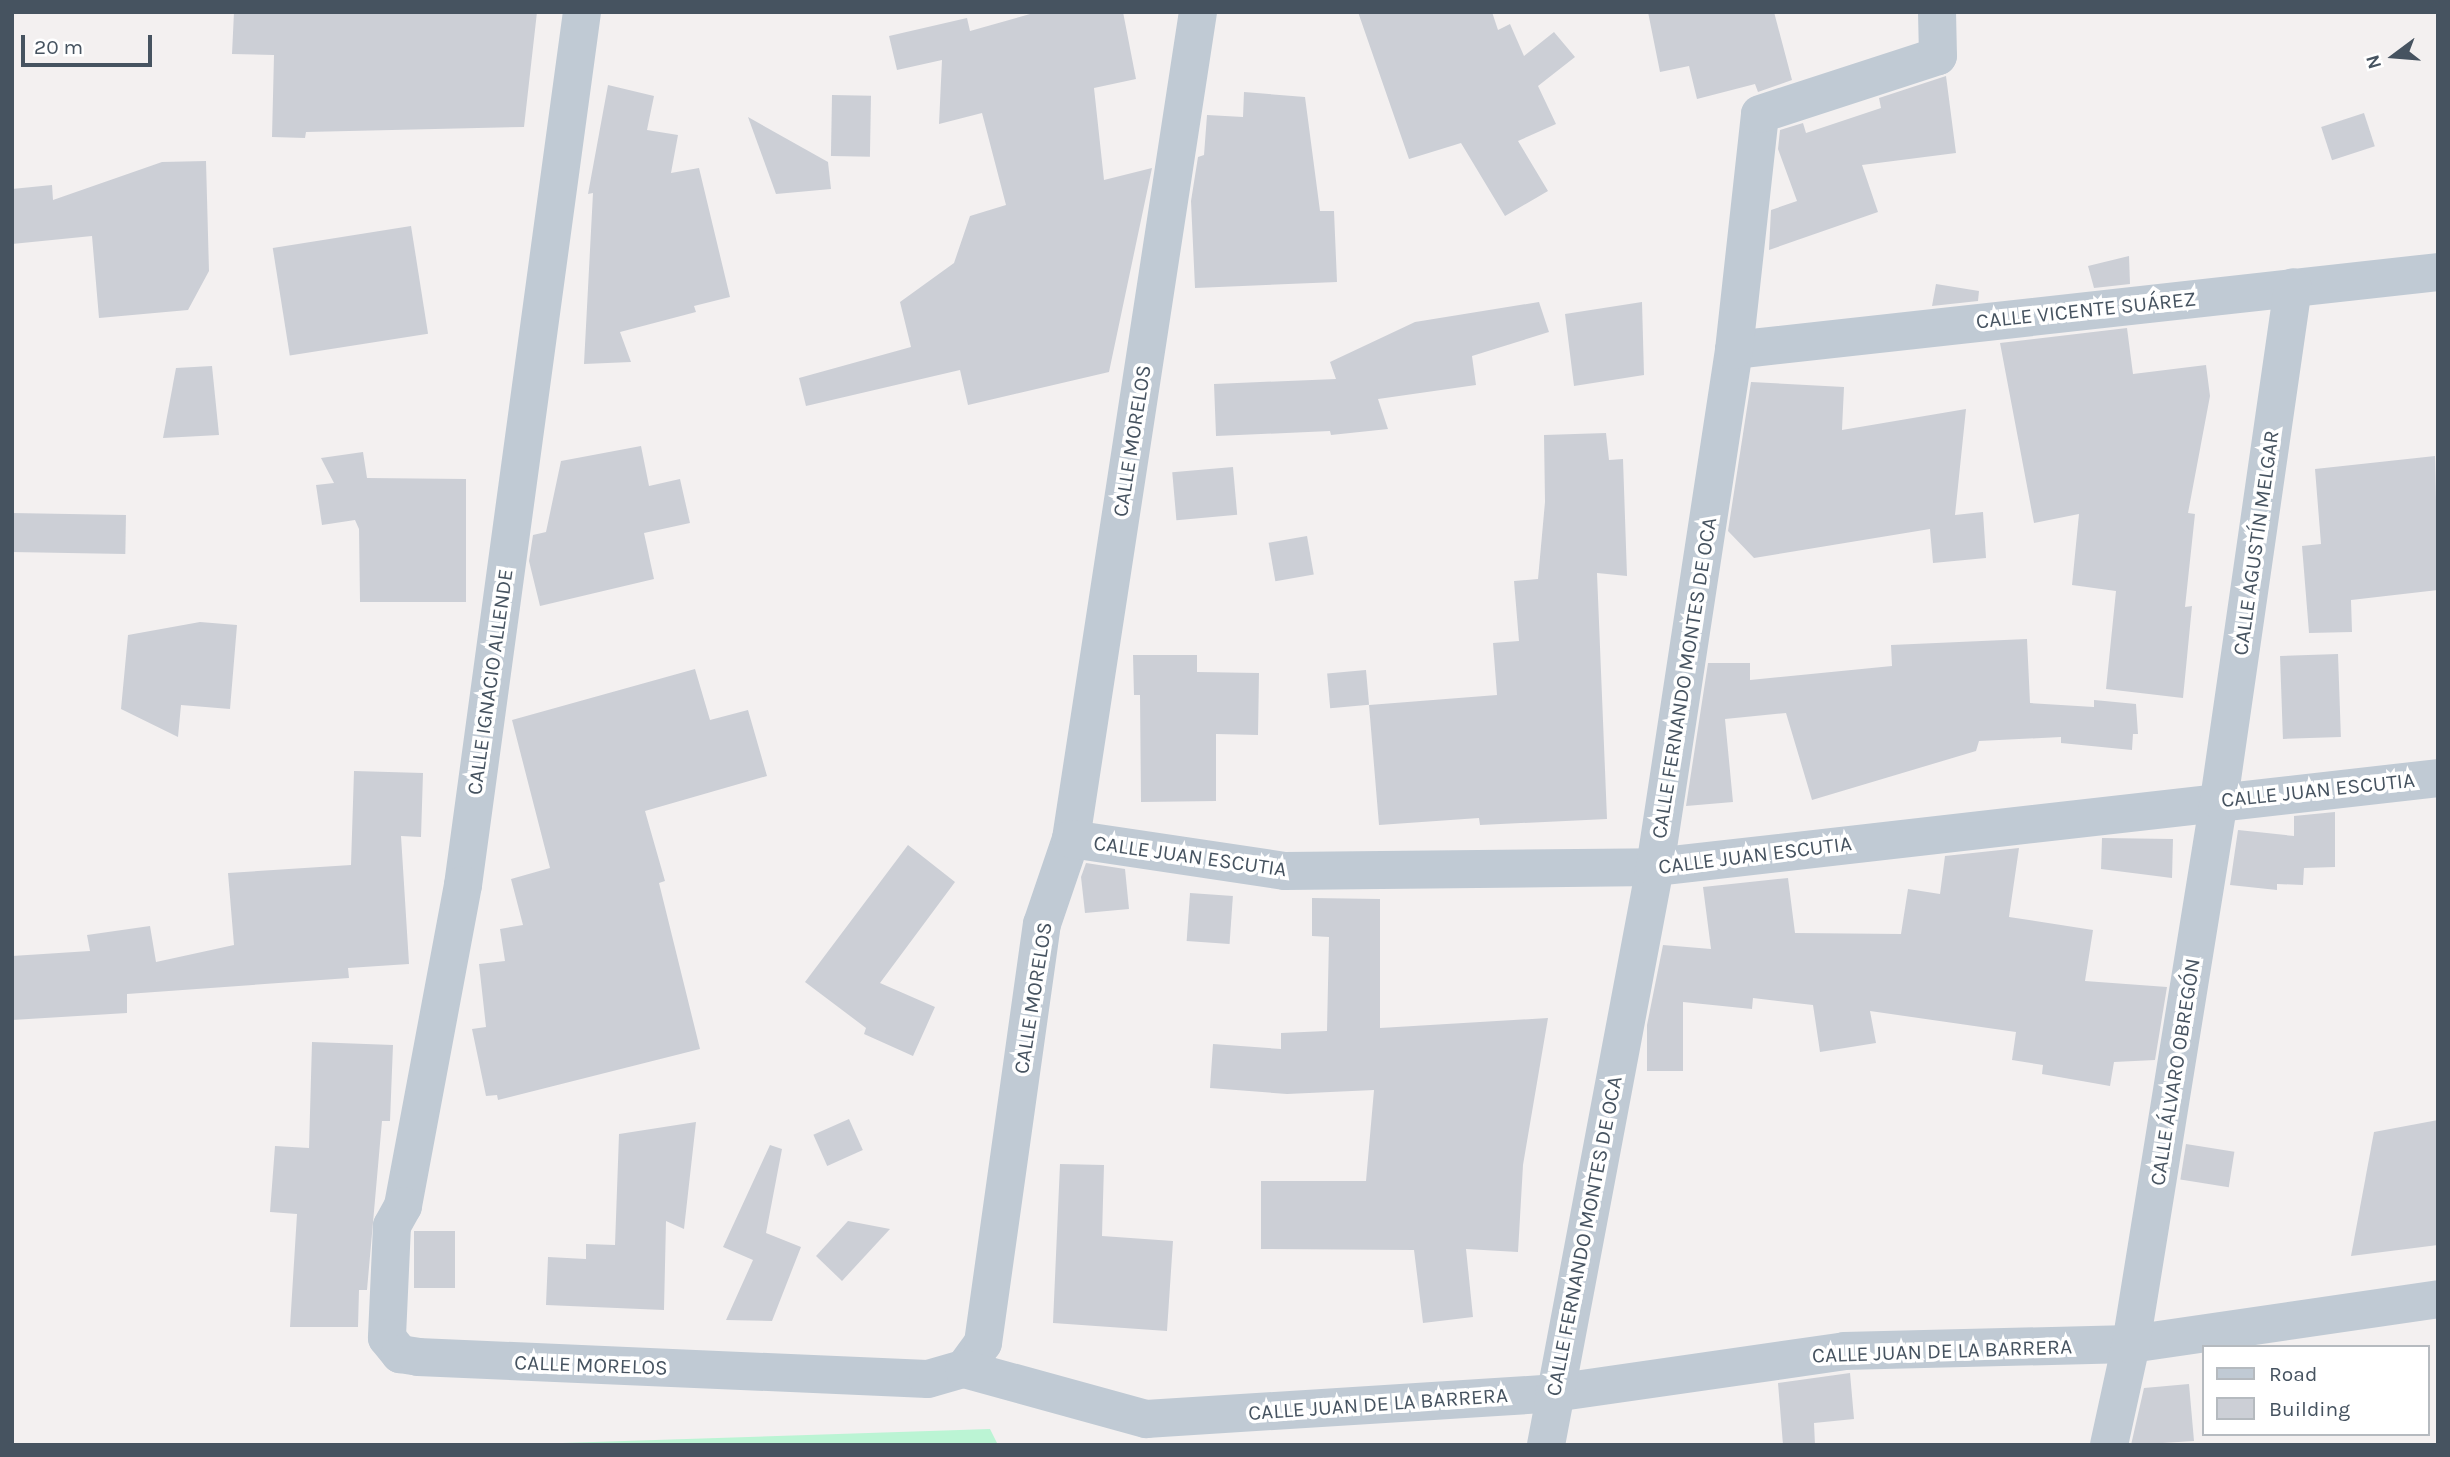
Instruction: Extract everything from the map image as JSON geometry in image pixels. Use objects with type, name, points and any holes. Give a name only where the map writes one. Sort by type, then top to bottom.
[{"type":"street","name":"CALLE IGNACIO ALLENDE","points":[[391,1347],[387,1338],[391,1226],[403,1206],[463,885],[582,12]]},
{"type":"street","name":"CALLE MORELOS","points":[[391,1347],[400,1354],[418,1357],[915,1379],[964,1369],[983,1343],[1042,924],[1071,839],[1198,12]]},
{"type":"street","name":"CALLE FERNANDO MONTES DE OCA","points":[[1546,1445],[1655,867],[1734,350],[1760,114],[1938,56],[1937,12]]},
{"type":"street","name":"CALLE VICENTE SUÁREZ","points":[[1734,350],[2438,272]]},
{"type":"street","name":"CALLE AGUSTÍN MELGAR","points":[[2219,800],[2293,287]]},
{"type":"street","name":"CALLE JUAN ESCUTIA","points":[[1071,839],[1285,871],[1655,867],[2219,800],[2438,778]]},
{"type":"street","name":"CALLE ÁLVARO OBREGÓN","points":[[2109,1445],[2131,1344],[2219,800]]},
{"type":"street","name":"CALLE JUAN DE LA BARRERA","points":[[964,1369],[1146,1419],[1554,1393],[1844,1350],[2131,1344],[2438,1299]]},
{"type":"green space","points":[[990,1429],[998,1445],[502,1445]]},
{"type":"building","points":[[234,12],[537,12],[524,127],[306,132],[305,138],[272,137],[274,55],[232,54]]},
{"type":"building","points":[[1037,12],[1123,12],[1136,79],[1094,88],[1104,180],[1152,168],[1109,372],[968,405],[960,370],[806,406],[799,378],[911,347],[900,302],[954,263],[970,216],[1006,205],[982,113],[939,124],[942,60],[897,70],[889,36],[967,18],[970,31]]},
{"type":"building","points":[[1358,12],[1492,12],[1498,30],[1510,24],[1524,56],[1554,32],[1575,57],[1538,86],[1556,124],[1518,141],[1548,191],[1505,216],[1461,143],[1409,159]]},
{"type":"building","points":[[1648,12],[1774,12],[1792,80],[1758,92],[1755,84],[1697,99],[1689,66],[1660,72]]},
{"type":"building","points":[[1946,76],[1956,153],[1862,165],[1878,212],[1769,250],[1771,210],[1797,201],[1778,149],[1780,130],[1803,123],[1806,133],[1881,108],[1879,98]]},
{"type":"building","points":[[608,85],[654,96],[647,130],[678,135],[671,173],[699,168],[730,297],[694,306],[696,312],[620,332],[631,362],[584,364],[593,193],[588,194]]},
{"type":"building","points":[[1244,92],[1305,97],[1320,211],[1334,211],[1337,282],[1195,288],[1191,201],[1198,157],[1204,155],[1207,115],[1243,117]]},
{"type":"building","points":[[832,95],[871,96],[870,157],[831,156]]},
{"type":"building","points":[[2364,113],[2375,146],[2332,160],[2321,127]]},
{"type":"building","points":[[748,117],[828,162],[831,189],[776,194]]},
{"type":"building","points":[[206,161],[209,271],[188,310],[99,318],[92,236],[12,244],[12,189],[52,185],[53,200],[162,162]]},
{"type":"building","points":[[411,226],[428,334],[290,356],[273,248]]},
{"type":"building","points":[[2129,256],[2130,284],[2094,288],[2088,266]]},
{"type":"building","points":[[1936,284],[1979,291],[1978,301],[1932,306]]},
{"type":"building","points":[[1539,302],[1549,332],[1472,356],[1476,385],[1378,399],[1388,429],[1331,435],[1330,431],[1216,436],[1214,384],[1336,379],[1330,362],[1415,322]]},
{"type":"building","points":[[1642,302],[1644,375],[1574,386],[1565,314]]},
{"type":"building","points":[[2127,328],[2133,374],[2206,365],[2210,396],[2188,513],[2195,514],[2185,607],[2192,606],[2183,698],[2106,689],[2116,591],[2072,585],[2079,514],[2034,523],[2000,343]]},
{"type":"building","points":[[212,366],[219,435],[163,438],[176,368]]},
{"type":"building","points":[[1751,382],[1844,387],[1842,430],[1966,409],[1955,515],[1983,512],[1986,558],[1933,563],[1930,529],[1754,558],[1728,531]]},
{"type":"building","points":[[1606,433],[1609,460],[1623,459],[1627,576],[1597,573],[1607,819],[1480,825],[1479,818],[1379,825],[1369,705],[1497,695],[1493,643],[1519,641],[1514,581],[1538,579],[1545,502],[1544,435]]},
{"type":"building","points":[[641,446],[649,486],[680,479],[690,523],[644,533],[654,579],[540,606],[529,561],[533,535],[546,532],[561,461]]},
{"type":"building","points":[[363,452],[367,478],[466,479],[466,602],[360,602],[359,529],[355,520],[322,525],[316,485],[334,483],[321,458]]},
{"type":"building","points":[[2435,456],[2438,590],[2351,600],[2352,632],[2309,633],[2302,546],[2321,544],[2315,469]]},
{"type":"building","points":[[1233,467],[1237,515],[1176,520],[1172,472]]},
{"type":"building","points":[[12,513],[126,515],[125,554],[12,552]]},
{"type":"building","points":[[1307,536],[1314,574],[1275,581],[1269,543]]},
{"type":"building","points":[[200,622],[237,625],[230,709],[181,705],[178,737],[121,709],[128,635]]},
{"type":"building","points":[[2027,639],[2030,703],[2094,707],[2094,700],[2136,704],[2138,734],[2133,734],[2132,750],[2061,743],[2061,737],[1979,741],[1976,751],[1812,800],[1786,713],[1725,719],[1733,802],[1686,806],[1708,663],[1750,663],[1750,680],[1892,666],[1891,645]]},
{"type":"building","points":[[2338,654],[2341,737],[2283,739],[2280,656]]},
{"type":"building","points":[[1133,655],[1197,655],[1197,672],[1259,673],[1258,735],[1216,734],[1216,801],[1141,802],[1140,695],[1134,695]]},
{"type":"building","points":[[695,669],[710,720],[748,710],[767,776],[645,811],[665,881],[659,883],[700,1049],[498,1100],[497,1095],[486,1096],[472,1029],[486,1027],[479,964],[505,961],[500,929],[523,925],[511,879],[550,868],[512,720]]},
{"type":"building","points":[[1366,670],[1369,705],[1330,708],[1327,673]]},
{"type":"building","points":[[354,771],[423,773],[421,837],[401,836],[409,964],[348,968],[349,978],[127,994],[127,1013],[12,1020],[12,956],[90,951],[87,935],[150,926],[156,962],[234,945],[228,873],[351,865]]},
{"type":"building","points":[[2335,812],[2335,867],[2304,868],[2303,885],[2277,884],[2277,890],[2230,885],[2238,830],[2294,836],[2294,816]]},
{"type":"building","points":[[2102,838],[2173,839],[2172,878],[2101,869]]},
{"type":"building","points":[[908,845],[955,882],[880,983],[935,1007],[913,1056],[864,1034],[866,1028],[805,982]]},
{"type":"building","points":[[2019,848],[2009,917],[2093,930],[2085,981],[2167,987],[2155,1060],[2114,1062],[2110,1086],[2042,1074],[2043,1065],[2012,1060],[2016,1032],[1870,1011],[1876,1043],[1820,1052],[1813,1005],[1753,998],[1752,1009],[1683,1002],[1683,1071],[1647,1071],[1647,1025],[1663,945],[1711,949],[1703,887],[1788,878],[1795,933],[1901,934],[1908,889],[1940,894],[1945,856]]},
{"type":"building","points":[[1086,863],[1125,869],[1129,909],[1085,913],[1081,877]]},
{"type":"building","points":[[1190,893],[1233,896],[1230,944],[1187,941]]},
{"type":"building","points":[[1312,898],[1380,899],[1380,1028],[1548,1018],[1523,1165],[1518,1252],[1466,1249],[1473,1317],[1423,1323],[1414,1250],[1261,1249],[1261,1181],[1366,1181],[1374,1090],[1287,1094],[1210,1088],[1213,1044],[1281,1049],[1281,1033],[1327,1031],[1329,937],[1312,936]]},
{"type":"building","points":[[312,1042],[393,1045],[390,1121],[382,1121],[367,1290],[359,1290],[358,1327],[290,1327],[297,1214],[270,1212],[275,1146],[309,1148]]},
{"type":"building","points":[[849,1119],[863,1150],[827,1166],[813,1135]]},
{"type":"building","points":[[2438,1120],[2438,1245],[2351,1256],[2374,1132]]},
{"type":"building","points":[[696,1122],[684,1229],[666,1221],[664,1310],[546,1305],[548,1257],[586,1259],[586,1244],[615,1245],[619,1134]]},
{"type":"building","points":[[2186,1144],[2234,1152],[2229,1187],[2180,1180]]},
{"type":"building","points":[[770,1145],[782,1149],[766,1233],[801,1247],[772,1321],[726,1320],[753,1260],[723,1247]]},
{"type":"building","points":[[1060,1164],[1104,1165],[1102,1236],[1173,1241],[1167,1331],[1053,1323]]},
{"type":"building","points":[[848,1221],[890,1229],[842,1281],[816,1256]]},
{"type":"building","points":[[414,1231],[455,1231],[455,1288],[414,1288]]},
{"type":"building","points":[[1850,1373],[1854,1419],[1814,1423],[1815,1445],[1783,1445],[1778,1383]]},
{"type":"building","points":[[2189,1384],[2194,1441],[2131,1445],[2144,1388]]}]
